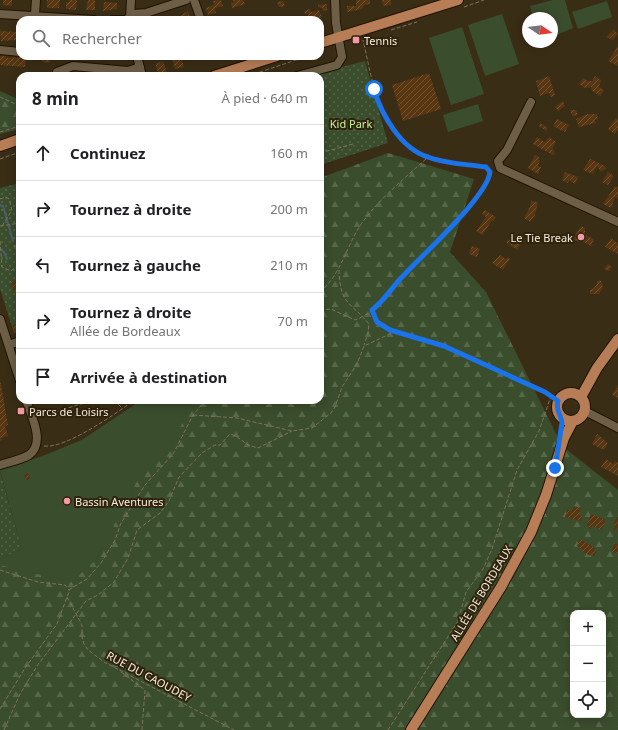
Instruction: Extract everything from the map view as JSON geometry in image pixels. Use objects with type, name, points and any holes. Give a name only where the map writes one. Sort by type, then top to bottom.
[{"type":"main road","points":[[324,42],[458,0]]},
{"type":"main road","points":[[227,72],[264,60]]},
{"type":"main road","points":[[0,146],[16,141]]},
{"type":"main road","points":[[570,393],[581,397],[586,406],[582,417],[573,421],[568,421],[557,411],[555,398],[570,393],[596,368],[618,339]]},
{"type":"main road","points":[[581,397],[596,368]]},
{"type":"main road","name":"ALLÉE DE BORDEAUX","points":[[557,461],[562,417]]},
{"type":"main road","name":"ALLÉE DE BORDEAUX","points":[[411,730],[497,593],[524,544],[542,506],[566,435],[573,421]]},
{"type":"street","points":[[36,0],[37,16]]},
{"type":"street","points":[[130,16],[131,0]]},
{"type":"street","points":[[132,16],[134,14],[146,13],[186,0]]},
{"type":"street","points":[[194,0],[200,16]]},
{"type":"street","points":[[312,72],[337,65],[342,57],[335,0]]},
{"type":"street","points":[[0,14],[18,16]]},
{"type":"street","points":[[0,50],[16,52]]},
{"type":"street","points":[[57,72],[73,66],[141,72],[138,60]]},
{"type":"street","points":[[531,102],[507,150],[498,161],[500,168],[618,222]]},
{"type":"street","points":[[0,319],[2,332],[16,369]]},
{"type":"street","points":[[8,345],[16,342]]},
{"type":"street","points":[[0,465],[30,454],[37,445],[33,421],[27,404]]},
{"type":"street","points":[[585,411],[618,428]]},
{"type":"path","points":[[324,310],[331,309],[353,319],[363,316],[372,310],[383,301],[402,277],[459,218],[480,192],[490,175],[489,170],[486,167],[457,164],[420,154],[402,139],[381,110],[362,40]]},
{"type":"path","points":[[260,72],[296,60]]},
{"type":"path","points":[[0,97],[16,104]]},
{"type":"path","points":[[0,132],[16,127]]},
{"type":"path","points":[[324,152],[353,144]]},
{"type":"path","points":[[0,159],[16,153]]},
{"type":"path","points":[[324,287],[339,270],[358,229],[373,211],[428,157]]},
{"type":"path","points":[[0,199],[6,197],[9,199],[12,210],[1,226]]},
{"type":"path","points":[[1,226],[16,224]]},
{"type":"path","points":[[0,241],[2,267],[11,271],[16,267]]},
{"type":"path","points":[[4,730],[20,694],[37,666],[86,601],[98,595],[114,582],[128,558],[137,530],[160,513],[169,501],[179,477],[202,453],[214,445],[220,445],[230,434],[236,436],[248,445],[258,448],[292,431],[312,428],[331,413],[346,380],[357,364],[368,334],[369,324],[363,316],[344,299],[339,286],[339,270]]},
{"type":"path","points":[[372,310],[375,318],[394,332],[449,348],[555,398],[539,431],[517,470],[492,548],[483,569],[466,592],[458,621],[388,730]]},
{"type":"path","points":[[364,346],[394,332]]},
{"type":"path","points":[[33,421],[44,415],[80,404]]},
{"type":"path","points":[[118,404],[123,408]]},
{"type":"path","points":[[37,445],[50,447],[80,435],[129,404]]},
{"type":"path","points":[[0,709],[25,668],[57,624],[69,591],[73,586],[87,579],[101,563],[115,540],[121,524],[145,485],[173,454],[193,415],[203,404]]},
{"type":"path","points":[[193,415],[237,418],[292,431]]},
{"type":"path","points":[[0,570],[38,582],[65,585],[69,591]]},
{"type":"path","name":"RUE DU CAOUDEY","points":[[67,596],[82,625],[82,638],[88,650],[104,662],[234,730]]},
{"type":"path","points":[[118,669],[145,690],[142,730]]},
{"type":"green space","points":[[553,0],[565,0],[573,28],[558,34],[558,12],[532,12],[530,6]]},
{"type":"green space","points":[[607,1],[612,17],[578,29],[572,12]]},
{"type":"green space","points":[[502,14],[519,64],[485,76],[468,25]]},
{"type":"green space","points":[[462,27],[484,94],[451,105],[429,38]]},
{"type":"green space","name":"Kid Park","points":[[365,61],[388,143],[324,164],[324,72],[322,72]]},
{"type":"green space","points":[[0,91],[16,98],[16,130],[0,134]]},
{"type":"green space","points":[[478,104],[483,121],[448,132],[443,115]]},
{"type":"green space","points":[[388,153],[474,179],[450,252],[486,292],[562,446],[618,490],[618,730],[0,730],[0,559],[22,549],[0,470],[43,456],[82,440],[136,404],[324,404],[324,177]]},
{"type":"green space","points":[[16,184],[16,333],[14,333],[0,289],[0,188]]},
{"type":"green space","name":"Bassin Aventures","points":[[136,404],[195,404],[164,455],[137,481],[96,560],[71,582],[0,565],[0,559],[22,549],[0,470],[43,456],[82,440]]},
{"type":"green space","points":[[0,472],[22,549],[0,559]]},
{"type":"building","points":[[3,0],[12,0],[12,6],[3,5]]},
{"type":"building","points":[[47,0],[60,0],[59,8],[47,8]]},
{"type":"building","points":[[70,0],[77,0],[76,10],[66,9],[66,2],[69,2]]},
{"type":"building","points":[[88,0],[95,0],[95,10],[86,10]]},
{"type":"building","points":[[221,0],[223,6],[215,8],[216,13],[208,15],[206,8],[214,5],[213,1]]},
{"type":"building","points":[[233,0],[243,0],[245,4],[232,8],[231,3],[234,2]]},
{"type":"building","points":[[356,0],[370,0],[370,4],[364,5],[362,9],[347,12],[347,6],[356,6]]},
{"type":"building","points":[[382,0],[391,0],[391,5],[383,6]]},
{"type":"building","points":[[283,1],[285,6],[279,7],[277,2]]},
{"type":"building","points":[[104,2],[117,3],[117,9],[103,11]]},
{"type":"building","points":[[327,4],[327,10],[323,11],[322,8],[318,7],[318,5]]},
{"type":"building","points":[[310,9],[311,12],[319,10],[322,16],[308,16],[308,14],[305,14],[304,11]]},
{"type":"building","points":[[188,11],[190,16],[180,16]]},
{"type":"building","points":[[614,29],[618,34],[613,40],[606,37]]},
{"type":"building","points":[[0,31],[16,32],[16,40],[1,41]]},
{"type":"building","points":[[618,46],[618,66],[608,61]]},
{"type":"building","points":[[0,56],[6,56],[6,58],[16,57],[16,60],[26,60],[25,67],[0,65]]},
{"type":"building","points":[[42,60],[50,60],[50,63],[42,62]]},
{"type":"building","points":[[173,60],[182,60],[184,67],[175,69]]},
{"type":"building","points":[[163,61],[167,72],[158,72],[155,64]]},
{"type":"building","points":[[100,70],[119,72],[94,72]]},
{"type":"building","points":[[429,73],[441,109],[403,121],[392,85]]},
{"type":"building","points":[[549,76],[555,95],[551,97],[549,93],[540,96],[536,81]]},
{"type":"building","points":[[595,76],[601,80],[599,87],[604,90],[600,96],[592,91],[591,87],[585,88],[579,84],[583,78],[588,81],[592,81]]},
{"type":"building","points":[[563,101],[565,106],[558,111],[555,107]]},
{"type":"building","points":[[570,110],[576,110],[578,115],[572,116]]},
{"type":"building","points":[[588,114],[597,114],[598,119],[595,120],[596,123],[579,127],[576,119]]},
{"type":"building","points":[[616,118],[618,119],[618,130],[615,134],[608,129]]},
{"type":"building","points":[[557,119],[569,125],[565,132],[553,126]]},
{"type":"building","points":[[540,123],[548,128],[546,131],[539,126]]},
{"type":"building","points":[[537,137],[545,142],[549,137],[556,142],[552,149],[555,152],[553,155],[533,144]]},
{"type":"building","points":[[535,155],[539,157],[538,159],[540,160],[538,166],[541,167],[538,174],[528,168]]},
{"type":"building","points":[[590,159],[605,166],[606,168],[601,172],[597,166],[593,174],[583,170]]},
{"type":"building","points":[[565,172],[578,177],[575,184],[569,180],[568,183],[562,180]]},
{"type":"building","points":[[608,172],[614,176],[608,185],[602,182]]},
{"type":"building","points":[[615,186],[618,188],[618,197],[617,199],[615,197],[611,208],[603,204]]},
{"type":"building","points":[[531,201],[538,202],[535,215],[530,222],[524,218],[530,207]]},
{"type":"building","points":[[485,210],[496,217],[493,221],[492,220],[483,235],[476,231],[486,217],[482,214]]},
{"type":"building","points":[[581,226],[585,228],[585,235],[594,239],[591,246],[580,240],[579,242],[573,239]]},
{"type":"building","points":[[514,235],[520,239],[521,237],[524,239],[517,250],[506,242]]},
{"type":"building","points":[[611,238],[617,243],[618,242],[618,254],[605,247]]},
{"type":"building","points":[[472,246],[480,249],[477,257],[469,254]]},
{"type":"building","points":[[500,255],[506,259],[508,257],[510,259],[503,270],[492,263]]},
{"type":"building","points":[[608,264],[612,267],[609,271],[604,269]]},
{"type":"building","points":[[16,280],[16,291],[14,292],[11,282]]},
{"type":"building","points":[[601,280],[603,288],[599,294],[590,294],[590,290],[597,284],[597,281]]},
{"type":"building","points":[[16,324],[16,331],[14,332],[12,325]]},
{"type":"building","points":[[0,379],[8,425],[5,426],[8,436],[1,438],[2,440],[0,441]]},
{"type":"building","points":[[618,385],[618,398],[612,395]]},
{"type":"building","points":[[597,434],[608,443],[604,450],[592,444]]},
{"type":"building","points":[[606,459],[613,464],[615,461],[618,463],[618,476],[601,467]]},
{"type":"building","points":[[27,473],[30,478],[27,481],[24,475]]},
{"type":"building","points":[[574,506],[581,508],[579,515],[582,516],[581,521],[565,517],[567,510],[572,511]]},
{"type":"building","points":[[591,514],[606,520],[602,530],[593,526],[590,529],[587,525]]},
{"type":"building","points":[[618,516],[618,527],[615,531],[613,529],[616,525],[613,524]]},
{"type":"building","points":[[580,539],[595,548],[594,550],[597,551],[594,556],[592,554],[591,556],[582,552],[583,550],[577,546]]},
{"type":"building","points":[[614,543],[618,544],[618,553],[612,552]]},
{"type":"waterway","points":[[0,205],[3,206],[13,241]]},
{"type":"waterway","points":[[0,249],[4,252],[7,259]]},
{"type":"place","name":"Tennis","points":[[356,40]]},
{"type":"place","name":"Le Tie Break","points":[[581,237]]},
{"type":"place","name":"Parcs de Loisirs","points":[[21,411]]},
{"type":"place","name":"Bassin Aventures","points":[[67,501]]},
{"type":"route","points":[[374,89],[381,110],[386,118],[402,139],[420,154],[444,162],[486,167],[490,172],[490,175],[480,192],[459,218],[447,232],[437,240],[407,271],[383,301],[372,310],[375,318],[377,322],[390,330],[454,350],[545,392],[558,401],[557,411],[562,417],[562,423],[555,468]]}]
